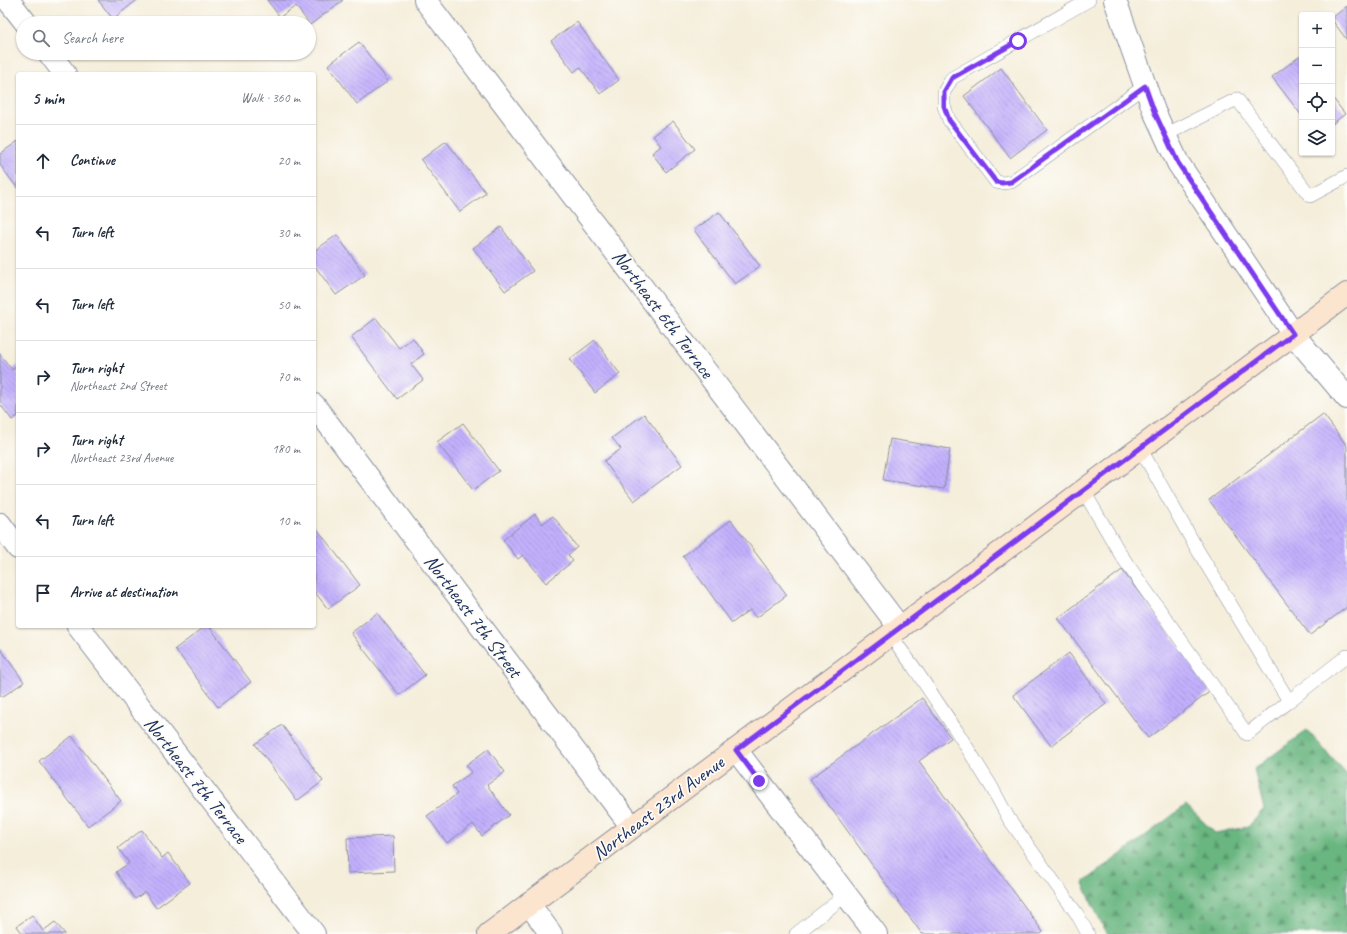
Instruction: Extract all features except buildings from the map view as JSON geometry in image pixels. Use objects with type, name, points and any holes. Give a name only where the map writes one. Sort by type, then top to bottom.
[{"type":"main road","name":"Northeast 23rd Avenue","points":[[489,934],[1347,294]]},
{"type":"street","points":[[8,0],[21,16]]},
{"type":"street","name":"Northeast 6th Terrace","points":[[425,0],[895,632]]},
{"type":"street","points":[[1116,0],[1154,111],[1178,163],[1293,334],[1347,398]]},
{"type":"street","points":[[54,60],[63,72]]},
{"type":"street","name":"Northeast 7th Street","points":[[316,408],[632,827]]},
{"type":"street","points":[[0,524],[16,545]]},
{"type":"street","name":"Northeast 7th Terrace","points":[[80,628],[314,934]]},
{"type":"street","points":[[736,750],[876,934]]},
{"type":"street","points":[[529,904],[551,934]]},
{"type":"lane","points":[[1089,0],[952,78],[944,92],[944,106],[949,120],[996,182],[1011,182],[1145,86]]},
{"type":"lane","points":[[1165,135],[1237,99],[1310,196],[1347,176]]},
{"type":"lane","points":[[1140,448],[1201,556],[1289,701]]},
{"type":"lane","points":[[1083,490],[1121,555],[1247,734],[1347,656]]},
{"type":"lane","points":[[895,632],[913,666],[956,730],[991,786],[1009,819],[1077,914],[1088,934]]},
{"type":"lane","points":[[796,934],[846,895]]},
{"type":"green space","points":[[1307,730],[1347,775],[1347,934],[1108,934],[1101,923],[1083,883],[1186,805],[1215,833],[1248,827],[1264,809],[1254,769]]},
{"type":"route","points":[[759,781],[736,750],[1293,334],[1178,163],[1154,111],[1145,86],[1011,182],[996,182],[949,120],[944,106],[944,92],[952,78],[1018,41]]}]
